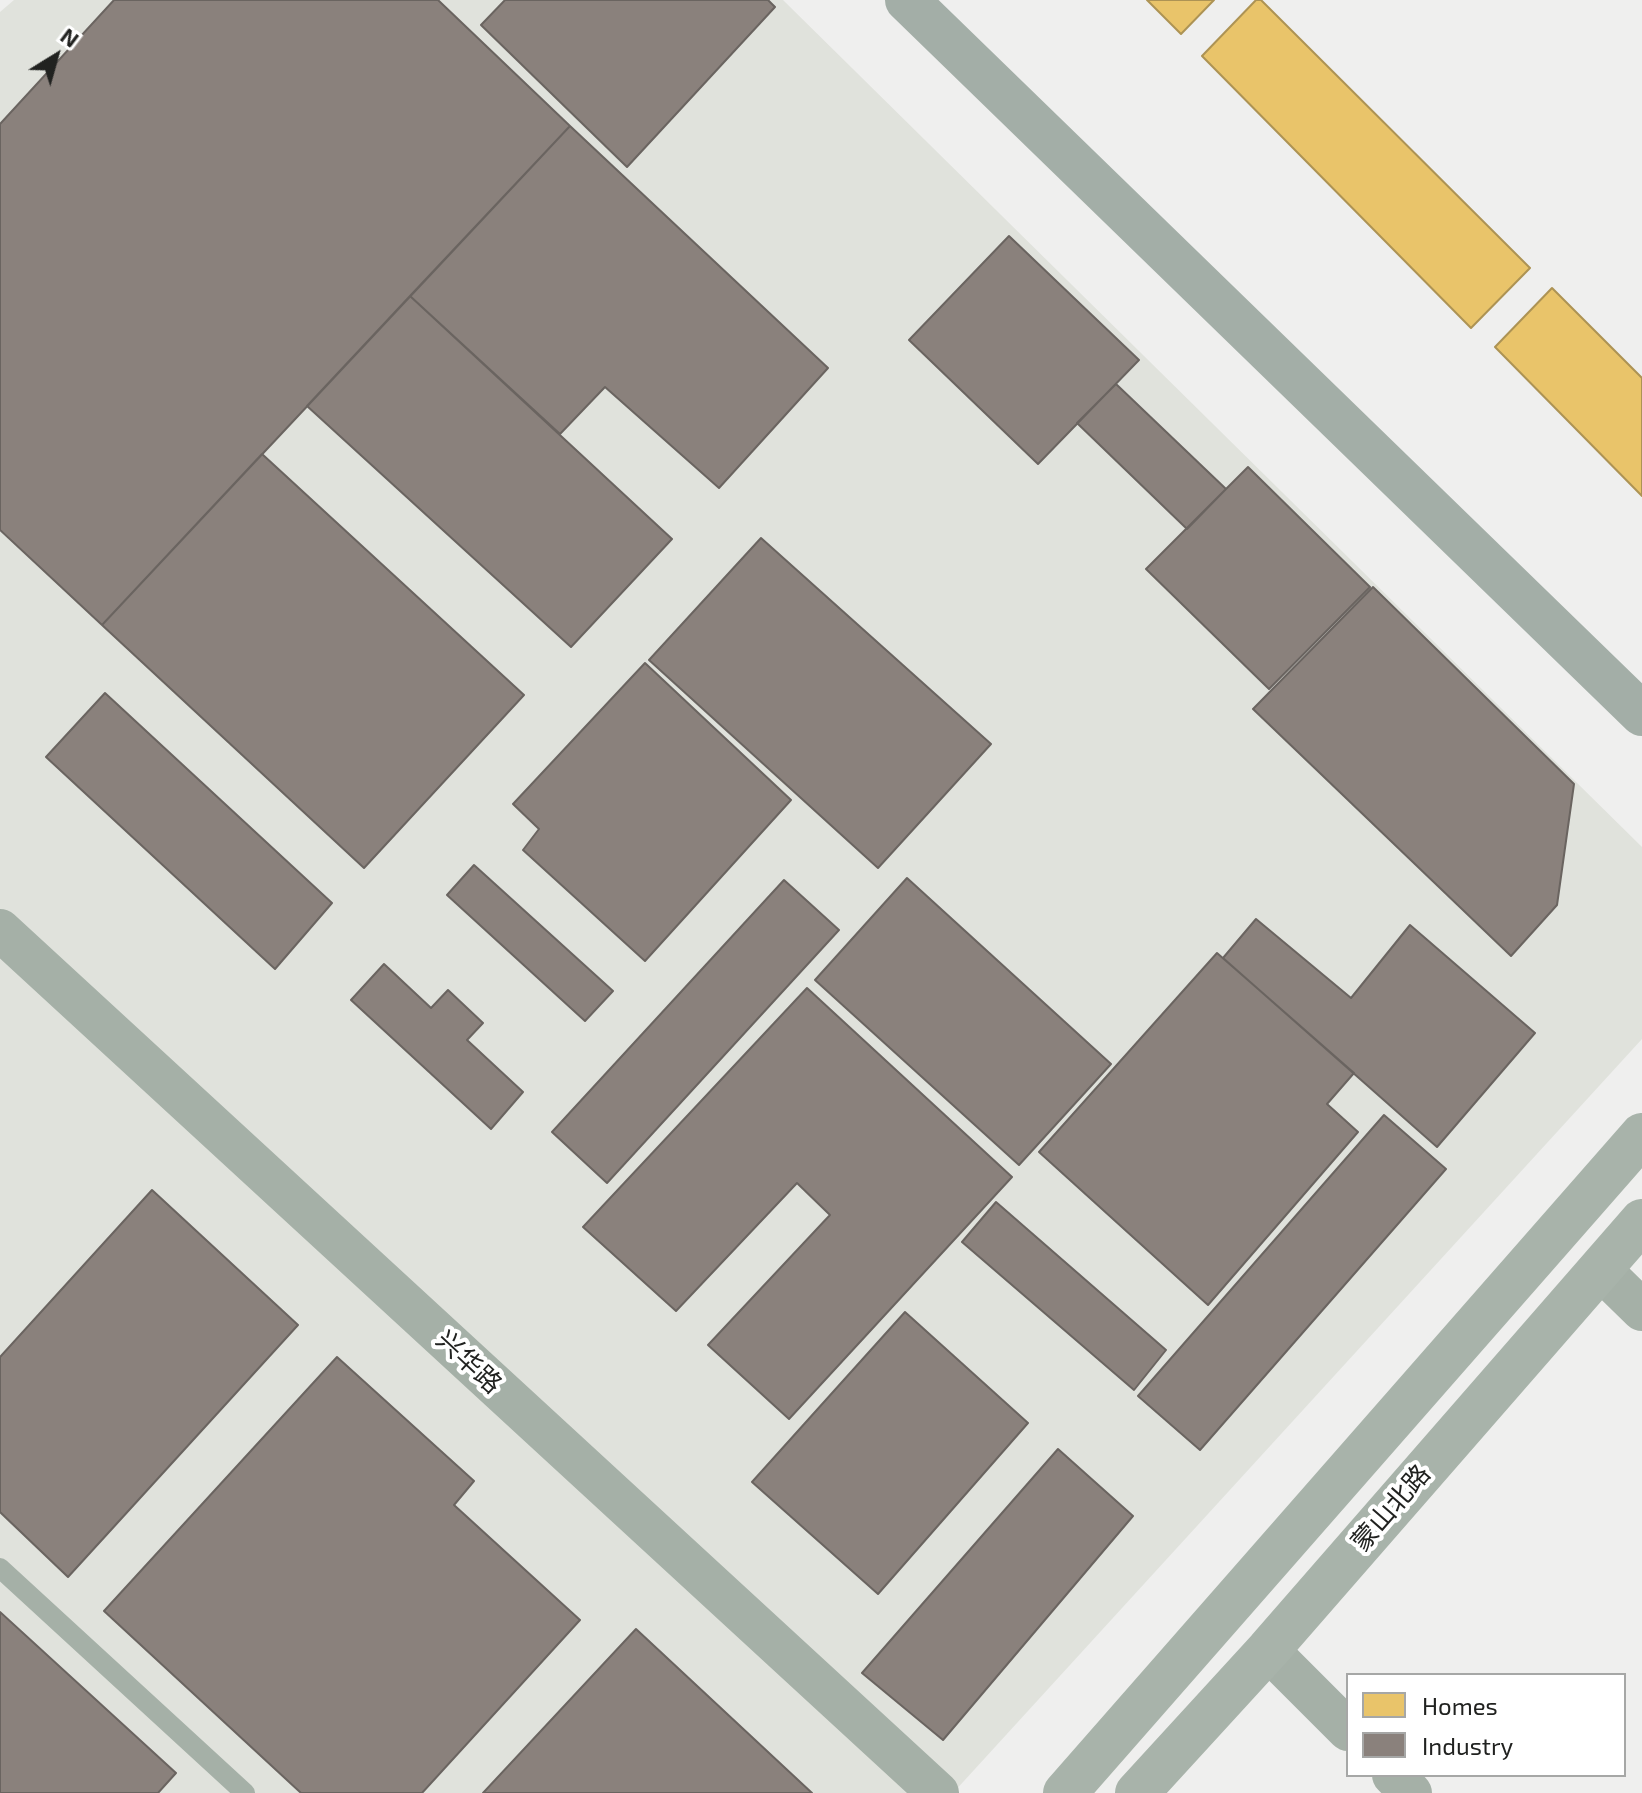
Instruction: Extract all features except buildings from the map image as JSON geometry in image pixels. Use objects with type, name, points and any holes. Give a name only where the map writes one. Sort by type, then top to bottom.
[{"type":"main road","points":[[907,0],[1642,714]]},
{"type":"main road","points":[[1065,1793],[1642,1135]]},
{"type":"main road","name":"蒙山北路","points":[[1137,1793],[1268,1650],[1642,1221]]},
{"type":"street","name":"兴华路","points":[[0,930],[938,1793]]},
{"type":"street","points":[[1600,1269],[1642,1310]]},
{"type":"street","points":[[1268,1650],[1346,1728]]},
{"type":"street","points":[[1395,1777],[1411,1793]]},
{"type":"lane","points":[[0,1568],[245,1793]]},
{"type":"shaded area","points":[[14,0],[783,0],[1642,847],[1642,1039],[953,1793],[0,1793],[0,12]]}]
